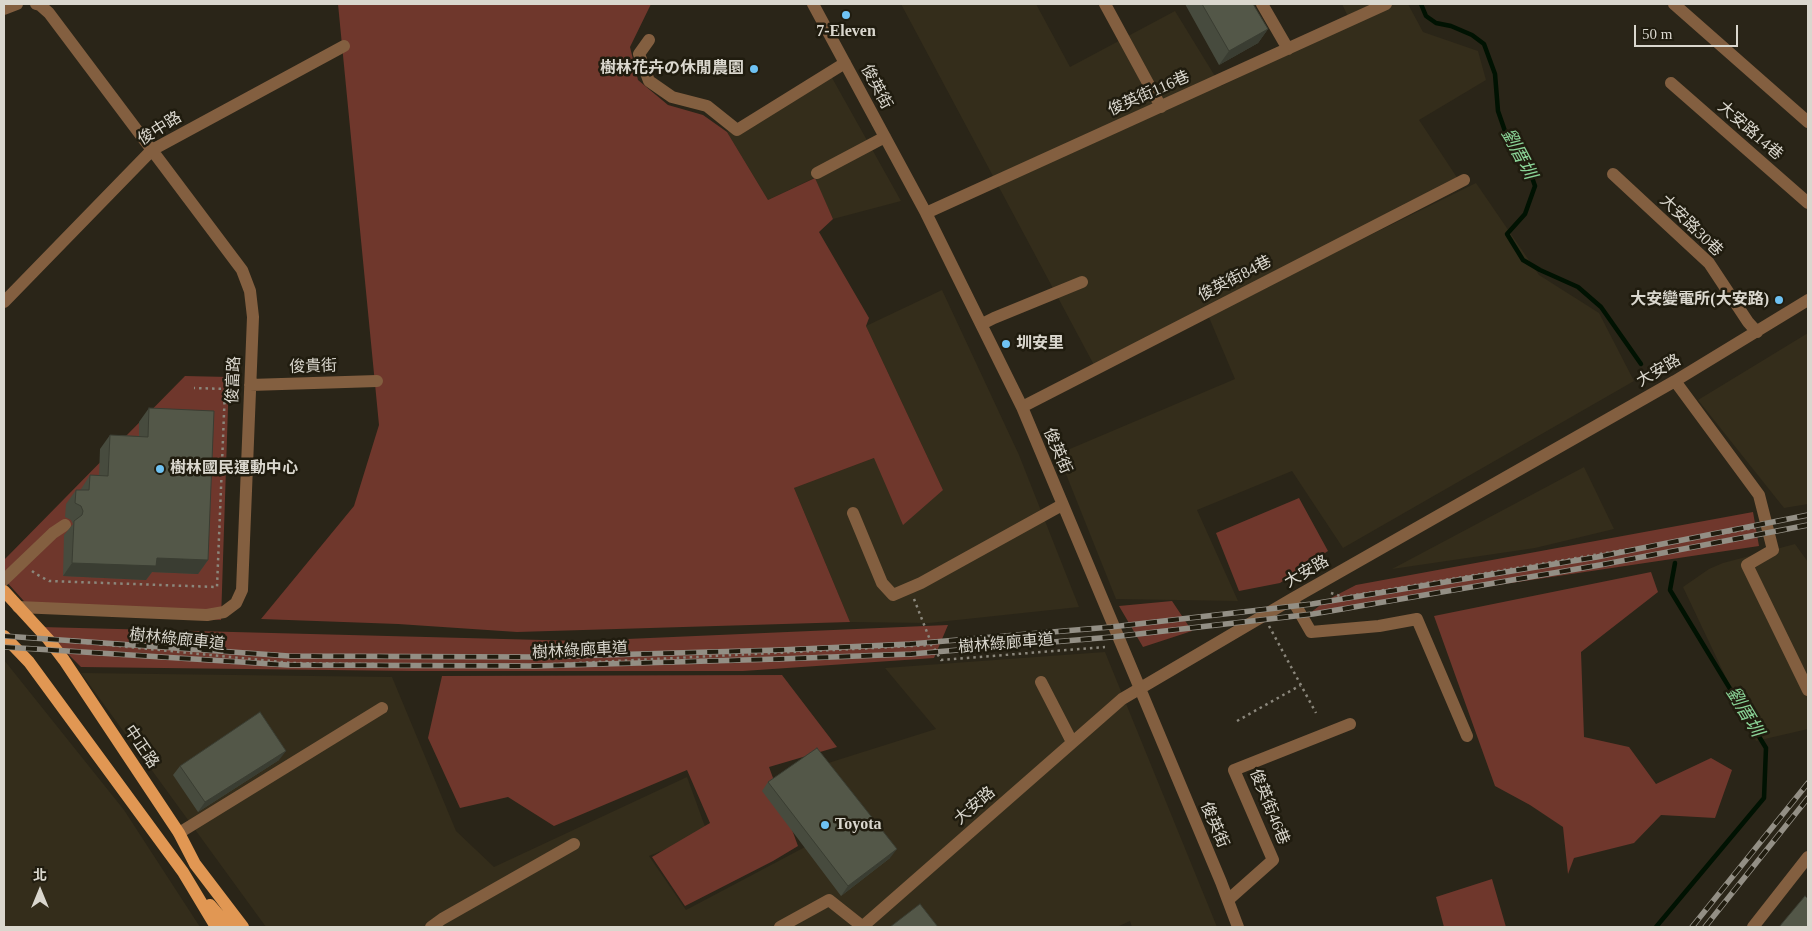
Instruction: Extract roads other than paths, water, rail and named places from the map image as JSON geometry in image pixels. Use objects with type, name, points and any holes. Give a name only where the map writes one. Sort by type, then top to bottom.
[{"type":"main road","name":"中正路","points":[[4,591],[64,660],[179,833],[195,864],[243,927]]},
{"type":"main road","points":[[4,636],[29,662],[183,872],[230,927]]},
{"type":"main road","points":[[195,864],[230,927]]},
{"type":"main road","points":[[183,872],[216,927]]},
{"type":"street","points":[[4,9],[16,4]]},
{"type":"street","name":"俊富路","points":[[18,607],[207,615],[224,612],[236,603],[242,590],[254,317],[250,291],[242,270],[49,13],[38,4]]},
{"type":"street","name":"俊英街","points":[[813,4],[926,213],[1022,407],[1238,927]]},
{"type":"street","points":[[1106,4],[1161,107]]},
{"type":"street","points":[[1262,4],[1288,49]]},
{"type":"street","name":"俊英街116巷","points":[[926,213],[1386,4]]},
{"type":"street","points":[[1674,4],[1808,122]]},
{"type":"street","points":[[649,40],[639,54],[649,81],[672,97],[707,106],[737,130],[845,63]]},
{"type":"street","name":"俊中路","points":[[4,302],[152,150],[344,46]]},
{"type":"street","name":"大安路14巷","points":[[1671,83],[1808,203]]},
{"type":"street","points":[[817,173],[885,138]]},
{"type":"street","name":"大安路30巷","points":[[1614,174],[1709,263],[1748,322],[1757,332]]},
{"type":"street","name":"俊英街84巷","points":[[1022,407],[1464,180]]},
{"type":"street","points":[[982,324],[1082,282]]},
{"type":"street","name":"大安路","points":[[862,927],[1122,699],[1292,599],[1675,381],[1808,300]]},
{"type":"street","name":"俊貴街","points":[[250,385],[377,381]]},
{"type":"street","points":[[1675,381],[1759,495],[1773,550],[1747,565],[1808,690]]},
{"type":"street","points":[[853,513],[882,583],[893,595],[910,588],[1062,505]]},
{"type":"street","points":[[4,580],[23,560],[53,533],[65,525]]},
{"type":"street","points":[[1292,599],[1311,632],[1379,626],[1417,619],[1467,736]]},
{"type":"street","points":[[1041,682],[1072,742]]},
{"type":"street","points":[[179,833],[382,708]]},
{"type":"street","name":"俊英街46巷","points":[[1228,900],[1273,860],[1234,770],[1350,724]]},
{"type":"street","points":[[431,927],[574,844]]},
{"type":"street","points":[[1753,927],[1808,858]]},
{"type":"street","points":[[780,927],[829,900],[862,927]]},
{"type":"waterway","name":"劉厝圳","points":[[1421,4],[1426,16],[1436,23],[1451,26],[1472,35],[1484,44],[1495,74],[1498,111],[1506,134],[1516,153],[1528,166],[1535,186],[1525,214],[1507,234],[1523,260],[1578,287],[1601,307],[1641,364]]},
{"type":"waterway","name":"劉厝圳","points":[[1656,927],[1764,798],[1766,748],[1670,590],[1675,563]]},
{"type":"railway","points":[[4,636],[289,656],[535,657],[910,644],[1111,627],[1312,604],[1597,557],[1808,515]]},
{"type":"railway","points":[[4,647],[288,665],[534,666],[911,654],[1112,637],[1313,614],[1600,565],[1808,525]]},
{"type":"railway","points":[[1692,927],[1808,783]]},
{"type":"railway","points":[[1705,927],[1808,798]]},
{"type":"place","name":"7-Eleven","points":[[846,15]]},
{"type":"place","name":"樹林花卉の休閒農園","points":[[754,69]]},
{"type":"place","name":"大安變電所(大安路)","points":[[1779,300]]},
{"type":"place","name":"圳安里","points":[[1006,344]]},
{"type":"place","name":"樹林國民運動中心","points":[[160,469]]},
{"type":"place","name":"Toyota","points":[[825,825]]}]
